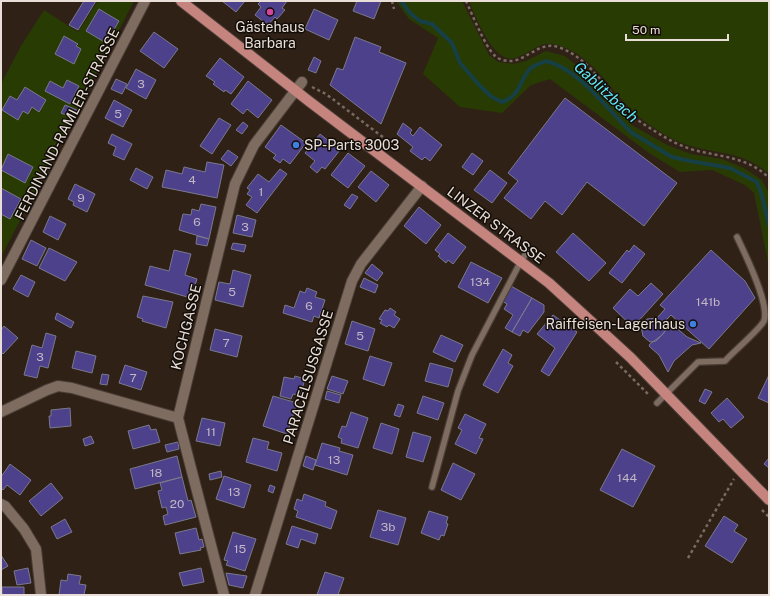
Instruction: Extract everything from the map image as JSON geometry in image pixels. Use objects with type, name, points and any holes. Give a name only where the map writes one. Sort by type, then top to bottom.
[{"type":"main road","name":"LINZER STRASSE","points":[[181,1],[295,90],[549,283],[599,327],[769,500]]},
{"type":"street","name":"FERDINAND-RAMLER-STRASSE","points":[[1,280],[145,1]]},
{"type":"street","name":"KOCHGASSE","points":[[224,595],[178,418],[235,184],[254,145],[302,82]]},
{"type":"street","name":"PARACELSUSGASSE","points":[[255,595],[352,281],[361,264],[422,186]]},
{"type":"street","points":[[1,412],[58,386],[72,388],[178,418]]},
{"type":"street","points":[[1,504],[5,506],[24,529],[36,549],[41,595]]},
{"type":"lane","points":[[657,403],[698,362],[725,361],[764,321],[767,310],[756,276],[737,237]]},
{"type":"lane","points":[[432,487],[458,391],[472,354],[520,261],[527,252]]},
{"type":"path","points":[[392,1],[394,9]]},
{"type":"path","points":[[466,1],[490,49],[498,58],[513,61],[547,46],[561,48],[594,72],[634,117],[644,125],[681,145],[746,162],[769,178]]},
{"type":"path","points":[[688,558],[740,470]]},
{"type":"green space","points":[[98,1],[134,1],[1,257],[1,84],[21,46],[44,10],[78,32]]},
{"type":"green space","points":[[396,1],[462,1],[489,55],[498,62],[513,64],[526,61],[546,51],[565,56],[588,75],[632,125],[667,145],[691,154],[722,159],[744,168],[762,180],[769,193],[769,267],[754,193],[745,185],[712,170],[680,172],[649,153],[550,79],[531,85],[502,113],[460,107],[423,74],[438,38],[409,19]]},
{"type":"green space","points":[[469,1],[769,1],[769,174],[757,165],[745,159],[683,144],[660,132],[634,112],[594,67],[586,60],[568,49],[558,45],[545,44],[515,58],[507,58],[500,54],[486,38]]},
{"type":"building","points":[[84,1],[96,1],[78,30],[69,25]]},
{"type":"building","points":[[222,1],[245,1],[236,12]]},
{"type":"building","name":"Gästehaus Barbara","points":[[261,1],[287,1],[282,8],[285,10],[277,19],[275,17],[268,25],[255,15],[261,7],[258,4]]},
{"type":"building","points":[[357,1],[381,1],[374,19],[353,11]]},
{"type":"building","points":[[99,9],[119,21],[106,43],[86,31]]},
{"type":"building","points":[[314,9],[338,20],[329,40],[305,29]]},
{"type":"building","points":[[154,32],[178,49],[164,68],[140,51]]},
{"type":"building","points":[[64,36],[78,44],[76,46],[81,49],[74,64],[55,54]]},
{"type":"building","points":[[355,37],[381,47],[379,52],[406,63],[381,124],[330,85],[337,68],[343,70]]},
{"type":"building","points":[[314,57],[321,61],[316,73],[308,70]]},
{"type":"building","points":[[220,58],[244,77],[231,94],[225,90],[224,92],[213,84],[215,82],[206,76]]},
{"type":"building","points":[[136,69],[156,80],[146,99],[126,88]]},
{"type":"building","points":[[116,79],[127,84],[122,94],[111,89]]},
{"type":"building","points":[[67,80],[79,86],[70,104],[45,91],[50,81],[63,88]]},
{"type":"building","points":[[248,81],[272,100],[258,118],[247,109],[243,114],[231,104]]},
{"type":"building","points":[[25,87],[46,100],[39,112],[32,107],[28,114],[23,111],[18,120],[2,110],[10,96],[17,100]]},
{"type":"building","points":[[565,98],[677,183],[644,226],[587,182],[562,215],[545,201],[531,219],[504,198],[518,181],[508,173]]},
{"type":"building","points":[[114,100],[132,110],[123,127],[105,118]]},
{"type":"building","points":[[65,105],[77,110],[73,118],[61,113]]},
{"type":"building","points":[[219,118],[231,125],[212,154],[200,146]]},
{"type":"building","points":[[243,122],[248,126],[242,134],[236,130]]},
{"type":"building","points":[[403,123],[412,130],[410,133],[413,136],[420,127],[442,145],[430,161],[425,157],[422,160],[410,151],[413,147],[397,134]]},
{"type":"building","points":[[281,125],[306,143],[290,164],[283,159],[280,163],[273,158],[276,155],[265,147]]},
{"type":"building","points":[[112,134],[132,144],[124,160],[113,155],[116,147],[108,143]]},
{"type":"building","points":[[320,134],[340,150],[325,169],[322,167],[317,173],[310,167],[315,161],[305,153]]},
{"type":"building","points":[[228,150],[238,157],[231,166],[221,159]]},
{"type":"building","points":[[348,153],[365,166],[348,188],[331,175]]},
{"type":"building","points":[[472,153],[483,161],[473,175],[462,167]]},
{"type":"building","points":[[8,154],[33,167],[25,183],[1,170]]},
{"type":"building","points":[[207,162],[224,165],[217,198],[162,187],[166,170],[182,174],[184,167],[205,172]]},
{"type":"building","points":[[136,168],[153,177],[147,189],[130,180]]},
{"type":"building","points":[[280,169],[287,174],[257,213],[246,205],[252,197],[247,194],[250,190],[247,188],[258,174],[269,182]]},
{"type":"building","points":[[490,170],[507,183],[492,203],[474,190]]},
{"type":"building","points":[[371,171],[389,185],[376,202],[358,187]]},
{"type":"building","points":[[75,184],[95,194],[87,212],[73,205],[74,202],[68,199]]},
{"type":"building","points":[[1,188],[21,199],[10,219],[1,214]]},
{"type":"building","points":[[352,194],[358,197],[350,209],[344,205]]},
{"type":"building","points":[[201,204],[216,207],[209,239],[179,230],[183,214],[191,215],[192,209],[199,211]]},
{"type":"building","points":[[419,207],[441,225],[426,244],[404,226]]},
{"type":"building","points":[[237,215],[256,220],[252,237],[233,233]]},
{"type":"building","points":[[50,216],[66,224],[58,240],[43,232]]},
{"type":"building","points":[[448,233],[466,247],[453,264],[448,260],[446,263],[438,256],[440,254],[435,250]]},
{"type":"building","points":[[573,233],[606,263],[589,281],[556,252]]},
{"type":"building","points":[[197,236],[209,239],[207,246],[196,244]]},
{"type":"building","points":[[31,240],[46,248],[37,266],[22,259]]},
{"type":"building","points":[[233,243],[246,245],[244,252],[231,249]]},
{"type":"building","points":[[634,245],[645,254],[622,283],[609,273],[627,250],[629,252]]},
{"type":"building","points":[[49,248],[77,262],[65,281],[39,268]]},
{"type":"building","points":[[174,250],[191,254],[185,275],[197,279],[191,298],[145,285],[150,266],[169,271]]},
{"type":"building","points":[[711,250],[745,281],[755,298],[709,349],[671,315],[663,323],[666,330],[656,341],[650,342],[643,336],[641,326],[647,319],[657,318],[665,309],[660,305]]},
{"type":"building","points":[[471,262],[502,278],[488,303],[458,287]]},
{"type":"building","points":[[372,264],[383,273],[377,281],[365,273]]},
{"type":"building","points":[[233,270],[251,275],[243,307],[215,300],[219,282],[230,284]]},
{"type":"building","points":[[21,275],[35,282],[28,297],[13,289]]},
{"type":"building","points":[[364,278],[378,285],[375,293],[360,287]]},
{"type":"building","points":[[651,283],[663,294],[633,327],[613,308],[630,289],[638,296]]},
{"type":"building","points":[[511,286],[532,298],[512,332],[505,328],[513,315],[504,309],[507,304],[502,301]]},
{"type":"building","points":[[307,288],[317,292],[315,297],[325,300],[319,318],[314,316],[312,322],[283,313],[285,305],[294,308],[300,291],[305,293]]},
{"type":"building","points":[[143,296],[173,302],[166,328],[142,321],[143,319],[137,317]]},
{"type":"building","points":[[532,298],[544,305],[544,312],[528,333],[523,330],[520,336],[512,332]]},
{"type":"building","points":[[390,308],[396,312],[394,315],[400,319],[394,328],[389,325],[387,327],[380,323],[382,320],[379,319],[385,310],[388,311]]},
{"type":"building","points":[[57,313],[74,322],[71,328],[55,319]]},
{"type":"building","points":[[553,315],[577,332],[549,376],[541,371],[555,348],[537,334]]},
{"type":"building","points":[[352,321],[375,329],[368,351],[345,344]]},
{"type":"building","points":[[671,323],[687,337],[701,343],[692,345],[674,361],[668,372],[659,355],[649,346],[662,335]]},
{"type":"building","points":[[4,326],[18,338],[3,354],[1,352],[1,330]]},
{"type":"building","points":[[215,329],[242,336],[237,357],[210,350]]},
{"type":"building","points":[[46,333],[56,336],[48,368],[40,366],[37,378],[24,375],[32,345],[42,348]]},
{"type":"building","points":[[441,335],[463,345],[455,362],[433,352]]},
{"type":"building","points":[[503,349],[512,355],[508,363],[513,366],[498,393],[483,385]]},
{"type":"building","points":[[76,351],[96,356],[92,373],[72,368]]},
{"type":"building","points":[[370,356],[392,363],[384,386],[363,379]]},
{"type":"building","points":[[430,363],[453,369],[448,387],[425,381]]},
{"type":"building","points":[[125,365],[147,372],[141,390],[119,383]]},
{"type":"building","points":[[102,374],[109,375],[107,385],[100,384]]},
{"type":"building","points":[[769,375],[769,403],[758,398]]},
{"type":"building","points":[[295,376],[305,379],[300,396],[293,394],[291,399],[280,396],[284,377],[294,379]]},
{"type":"building","points":[[332,376],[348,381],[343,394],[327,389]]},
{"type":"building","points":[[705,389],[712,392],[705,404],[699,401]]},
{"type":"building","points":[[327,391],[341,395],[339,403],[325,399]]},
{"type":"building","points":[[273,396],[297,403],[287,434],[263,426]]},
{"type":"building","points":[[423,396],[444,403],[438,420],[417,413]]},
{"type":"building","points":[[727,398],[744,417],[731,428],[723,419],[719,422],[711,413]]},
{"type":"building","points":[[398,404],[404,406],[400,417],[394,415]]},
{"type":"building","points":[[70,408],[71,426],[50,428],[49,416],[51,416],[51,410]]},
{"type":"building","points":[[351,412],[368,418],[358,448],[341,443],[342,439],[338,437],[342,426],[346,427]]},
{"type":"building","points":[[465,414],[486,424],[479,438],[483,439],[476,454],[455,444],[462,430],[458,428]]},
{"type":"building","points":[[202,418],[225,423],[220,446],[196,441]]},
{"type":"building","points":[[381,423],[399,429],[392,454],[373,448]]},
{"type":"building","points":[[149,425],[151,430],[156,429],[160,442],[133,449],[128,431]]},
{"type":"building","points":[[413,432],[431,437],[423,462],[406,457]]},
{"type":"building","points":[[91,436],[94,443],[85,446],[83,439]]},
{"type":"building","points":[[253,438],[269,442],[267,449],[282,453],[277,471],[246,462]]},
{"type":"building","points":[[178,442],[179,449],[167,452],[165,445]]},
{"type":"building","points":[[322,443],[340,448],[339,451],[353,455],[347,475],[315,465]]},
{"type":"building","points":[[622,449],[655,466],[633,507],[600,490]]},
{"type":"building","points":[[177,456],[182,477],[135,489],[130,469]]},
{"type":"building","points":[[306,456],[316,460],[313,470],[303,466]]},
{"type":"building","points":[[769,458],[769,468],[764,464]]},
{"type":"building","points":[[453,463],[475,474],[461,500],[441,490]]},
{"type":"building","points":[[10,464],[31,480],[20,495],[7,485],[3,490],[1,488],[1,477]]},
{"type":"building","points":[[221,471],[222,477],[210,480],[209,474]]},
{"type":"building","points":[[224,476],[251,485],[244,508],[216,499]]},
{"type":"building","points":[[182,477],[188,501],[191,500],[196,517],[165,525],[163,516],[168,514],[166,507],[162,508],[158,491],[162,490],[160,483]]},
{"type":"building","points":[[51,483],[63,498],[41,516],[29,501]]},
{"type":"building","points":[[270,485],[275,487],[273,493],[268,491]]},
{"type":"building","points":[[304,494],[326,502],[325,506],[337,511],[331,529],[296,517],[298,511],[294,509],[297,499],[302,501]]},
{"type":"building","points":[[378,510],[406,518],[398,545],[370,537]]},
{"type":"building","points":[[429,511],[448,517],[446,523],[448,524],[444,536],[441,535],[439,540],[421,533]]},
{"type":"building","points":[[724,516],[738,525],[734,531],[747,539],[732,563],[705,546]]},
{"type":"building","points":[[65,519],[72,532],[57,539],[51,527]]},
{"type":"building","points":[[292,526],[318,534],[315,544],[301,539],[298,548],[286,544]]},
{"type":"building","points":[[196,528],[199,540],[202,539],[204,547],[200,548],[201,550],[180,554],[175,533]]},
{"type":"building","points":[[233,532],[256,539],[245,571],[226,565],[228,561],[224,560]]},
{"type":"building","points":[[1,555],[8,566],[1,570]]},
{"type":"building","points":[[28,568],[31,583],[17,585],[14,571]]},
{"type":"building","points":[[201,568],[204,582],[183,586],[179,573]]},
{"type":"building","points":[[325,572],[344,578],[338,595],[317,595]]},
{"type":"building","points":[[226,573],[247,576],[243,588],[229,585]]},
{"type":"building","points":[[68,574],[81,576],[79,584],[86,585],[84,595],[59,595],[61,580],[67,581]]},
{"type":"building","points":[[2,587],[24,587],[24,595],[2,595]]},
{"type":"waterway","name":"Gablitzbach","points":[[401,1],[411,14],[420,21],[432,24],[452,43],[460,63],[492,97],[502,102],[508,99],[517,91],[527,72],[536,65],[546,61],[558,65],[570,72],[592,91],[632,133],[672,157],[730,168],[757,182],[769,225]]},
{"type":"place","name":"Gästehaus Barbara","points":[[270,12]]},
{"type":"place","name":"SP-Parts 3003","points":[[296,145]]},
{"type":"place","name":"Raiffeisen-Lagerhaus","points":[[693,324]]}]
